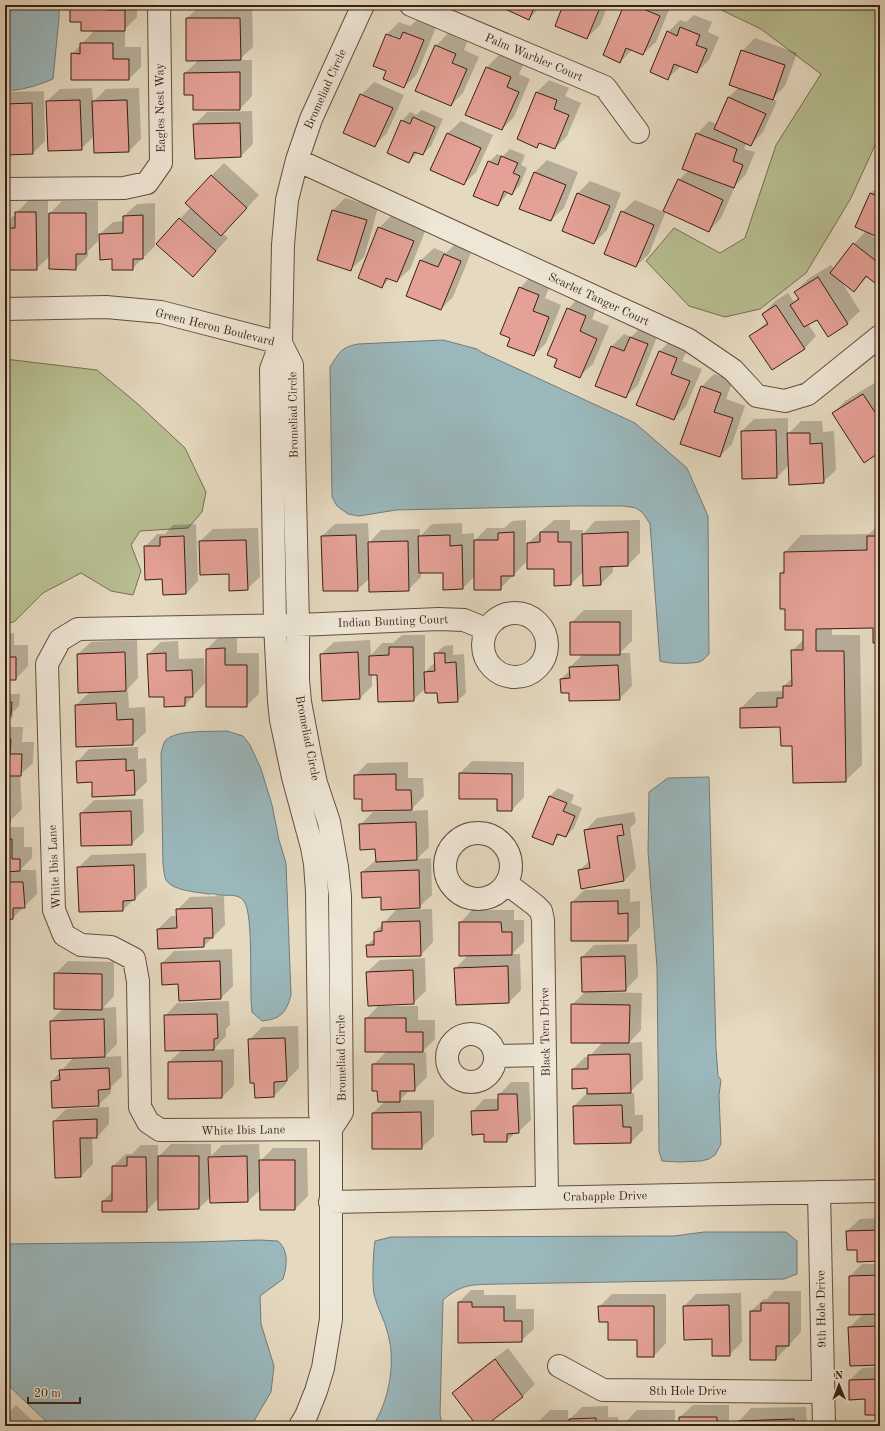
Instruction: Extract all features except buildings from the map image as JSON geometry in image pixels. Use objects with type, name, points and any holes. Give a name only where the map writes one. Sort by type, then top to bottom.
[{"type":"street","name":"Eagles Nest Way","points":[[5,189],[124,188],[147,183],[161,163],[158,5]]},
{"type":"street","name":"Bromeliad Circle","points":[[281,343],[292,365],[298,680],[300,702],[316,782],[329,822],[334,846],[340,896],[342,1112],[331,1129],[320,1114],[317,892],[315,864],[312,846],[293,777],[282,720],[275,625],[271,369],[281,343],[283,245],[287,200],[297,160],[311,119],[363,5]]},
{"type":"street","name":"Palm Warbler Court","points":[[411,5],[605,87],[638,132]]},
{"type":"street","name":"Scarlet Tanger Court","points":[[297,160],[689,340],[733,370],[757,396],[785,401],[808,394],[880,336]]},
{"type":"street","name":"Green Heron Boulevard","points":[[5,309],[106,307],[162,312],[281,343]]},
{"type":"street","name":"Indian Bunting Court","points":[[298,625],[439,619],[464,620],[486,629]]},
{"type":"street","name":"White Ibis Lane","points":[[298,625],[78,629],[60,640],[47,664],[54,910],[64,935],[81,945],[111,947],[134,959],[138,981],[140,1107],[148,1122],[160,1130],[331,1129]]},
{"type":"street","name":"Black Tern Drive","points":[[506,883],[535,904],[541,911],[543,920],[547,1197]]},
{"type":"street","points":[[495,1056],[545,1055]]},
{"type":"street","points":[[300,1426],[316,1391],[323,1368],[331,1319],[331,1129]]},
{"type":"street","name":"Crabapple Drive","points":[[330,1202],[880,1191]]},
{"type":"street","name":"9th Hole Drive","points":[[819,1192],[824,1426]]},
{"type":"street","name":"8th Hole Drive","points":[[559,1366],[603,1390],[823,1392]]},
{"type":"green space","points":[[711,5],[880,5],[880,134],[851,198],[806,273],[760,309],[725,317],[689,306],[646,261],[674,228],[720,253],[745,238],[776,145],[821,74],[761,29]]},
{"type":"green space","points":[[5,359],[97,370],[139,405],[185,448],[206,492],[202,512],[188,528],[140,531],[131,545],[141,571],[133,595],[111,591],[81,573],[43,593],[14,622],[5,623]]},
{"type":"water","points":[[5,5],[59,5],[53,79],[41,84],[17,90],[5,91]]},
{"type":"water","points":[[443,340],[477,349],[635,423],[687,468],[708,516],[709,654],[703,660],[699,662],[685,663],[668,663],[660,661],[650,524],[643,513],[636,508],[624,506],[573,506],[396,510],[359,516],[348,514],[337,506],[332,497],[330,367],[338,354],[352,345],[358,344]]},
{"type":"water","points":[[227,731],[243,736],[250,745],[261,769],[272,805],[279,840],[286,863],[291,995],[285,1011],[282,1014],[274,1019],[262,1021],[252,1012],[249,921],[247,909],[242,898],[232,895],[209,894],[180,889],[169,884],[164,874],[161,753],[164,742],[170,737],[185,733]]},
{"type":"water","points":[[709,777],[716,1048],[718,1076],[721,1080],[719,1095],[721,1144],[715,1155],[709,1159],[679,1162],[662,1161],[659,1151],[657,967],[648,852],[649,792],[668,778]]},
{"type":"water","points":[[704,1232],[786,1232],[797,1241],[797,1274],[784,1279],[484,1284],[463,1287],[450,1294],[443,1300],[440,1415],[443,1426],[373,1426],[379,1416],[387,1393],[391,1369],[390,1346],[387,1329],[374,1294],[373,1268],[375,1241],[391,1237],[674,1236]]},
{"type":"water","points":[[278,1241],[284,1249],[286,1264],[283,1279],[260,1296],[261,1324],[274,1366],[271,1392],[251,1426],[51,1426],[5,1382],[5,1244]]}]
